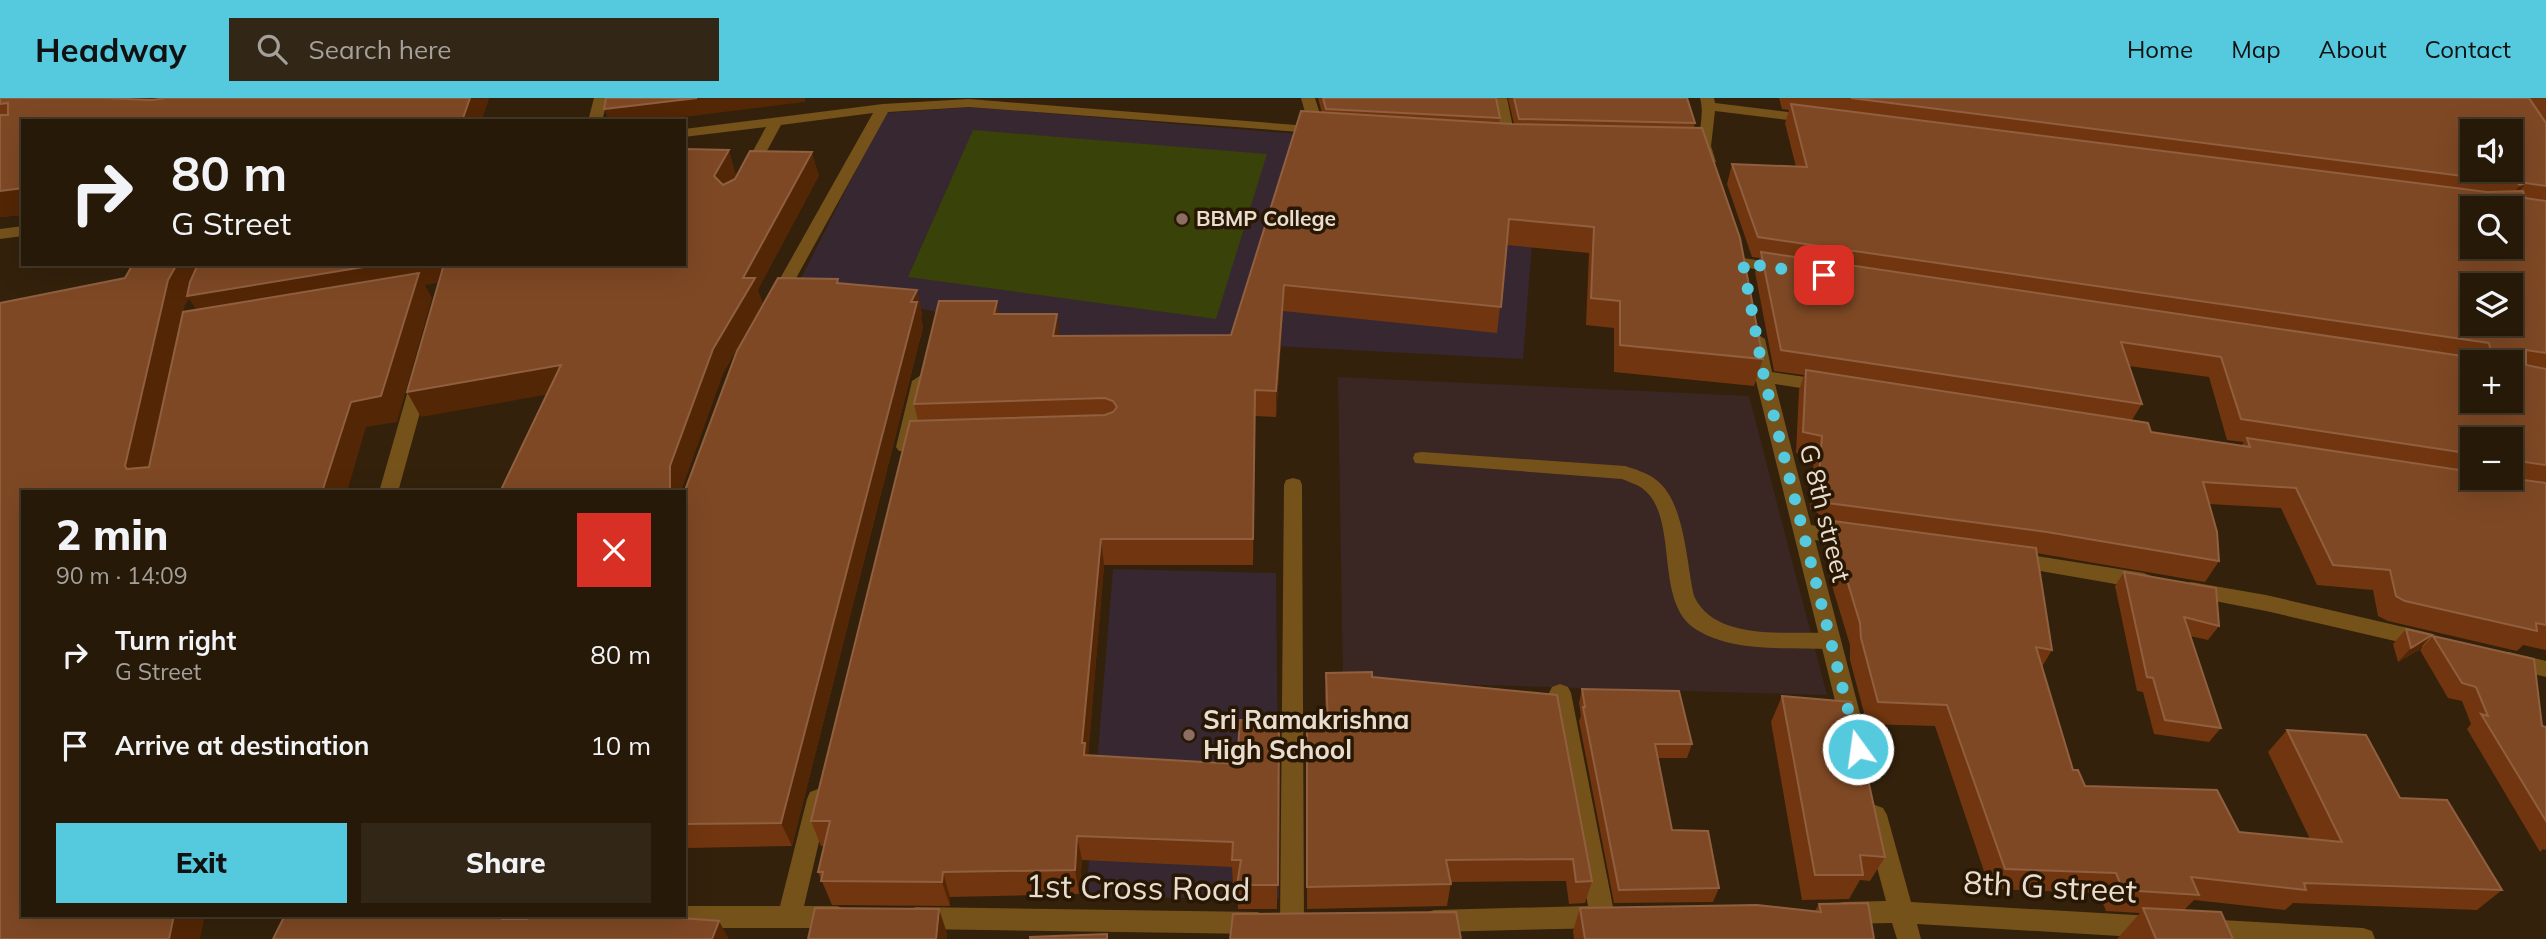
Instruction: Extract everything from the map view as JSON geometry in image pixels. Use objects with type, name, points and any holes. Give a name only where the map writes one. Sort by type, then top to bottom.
[{"type":"street","points":[[596,119],[601,98]]},
{"type":"street","points":[[1308,98],[1325,131]]},
{"type":"street","points":[[1500,98],[1509,142]]},
{"type":"street","points":[[1717,185],[1697,145],[1708,102],[1833,122]]},
{"type":"street","points":[[686,133],[883,108],[969,103],[1081,106],[1325,131]]},
{"type":"street","points":[[768,314],[883,108]]},
{"type":"street","points":[[739,191],[776,121]]},
{"type":"street","points":[[0,234],[21,231]]},
{"type":"street","points":[[1747,288],[1741,256],[1797,271]]},
{"type":"street","name":"G 8th street","points":[[1754,326],[1764,377],[1858,749]]},
{"type":"street","points":[[900,466],[913,439],[925,364]]},
{"type":"street","points":[[389,490],[424,365]]},
{"type":"street","points":[[1764,377],[1846,389]]},
{"type":"street","points":[[1422,458],[1625,473],[1650,485],[1664,501],[1689,609],[1702,623],[1733,635],[1830,641]]},
{"type":"street","points":[[1292,923],[1293,485]]},
{"type":"street","points":[[1802,531],[1871,540]]},
{"type":"street","points":[[1994,556],[2266,603],[2451,646]]},
{"type":"street","points":[[2490,656],[2546,668]]},
{"type":"street","points":[[1560,693],[1602,917]]},
{"type":"street","points":[[789,917],[822,784]]},
{"type":"street","points":[[1868,790],[1909,939]]},
{"type":"street","points":[[1819,914],[1900,912]]},
{"type":"street","name":"8th G street","points":[[1900,912],[2363,939]]},
{"type":"street","points":[[686,916],[859,918]]},
{"type":"street","points":[[1413,921],[1629,917]]},
{"type":"street","name":"1st Cross Road","points":[[887,918],[1319,923]]},
{"type":"shaded area","name":"BBMP College","points":[[971,107],[1539,154],[1523,359],[1046,334],[798,284],[885,113]]},
{"type":"shaded area","points":[[1338,377],[1749,396],[1827,695],[1343,681]]},
{"type":"shaded area","name":"Sri Ramakrishna High School","points":[[1113,569],[1276,573],[1279,899],[1086,897]]},
{"type":"green space","points":[[973,130],[1267,154],[1216,319],[908,277]]},
{"type":"building","points":[[0,98],[470,98],[463,119],[21,119],[21,188],[0,191],[0,115],[8,115],[8,103],[0,104]]},
{"type":"building","points":[[606,98],[697,98],[604,109]]},
{"type":"building","points":[[1323,98],[1496,98],[1500,118],[1326,109]]},
{"type":"building","points":[[1514,98],[1687,98],[1695,123],[1519,119]]},
{"type":"building","points":[[1851,98],[2529,98],[2546,123],[2546,186],[2526,183],[2520,185],[2509,182],[2523,182],[2523,119],[2460,119],[2460,176]]},
{"type":"building","points":[[1791,104],[2487,192],[2523,191],[2525,198],[2546,201],[2546,353],[2526,350],[2526,365],[2546,369],[2546,465],[2523,462],[2523,427],[2460,427],[2460,452],[2241,419],[2221,357],[2121,342],[2142,404],[1781,350],[1761,252],[2460,356],[2460,413],[2523,413],[2523,350],[2490,350],[2489,343],[1758,237],[1732,164],[1807,167]]},
{"type":"building","points":[[1301,111],[1512,124],[1702,128],[1740,238],[1763,359],[1620,345],[1620,301],[1591,298],[1594,227],[1509,219],[1501,307],[1284,285],[1276,391],[1255,390],[1253,539],[1101,539],[1082,743],[1085,743],[1084,755],[1237,764],[1240,720],[1279,721],[1278,885],[1237,885],[1241,860],[1232,860],[1233,842],[1077,836],[1075,870],[943,872],[942,882],[821,881],[823,872],[818,872],[830,821],[811,821],[910,421],[1105,415],[1117,407],[1113,401],[1105,398],[914,404],[939,301],[997,301],[994,314],[1057,314],[1053,336],[1231,335]]},
{"type":"building","points":[[686,149],[729,150],[714,176],[723,185],[735,179],[750,151],[812,152],[743,278],[755,278],[713,349],[670,466],[670,490],[501,490],[561,365],[407,392],[443,266],[686,266]]},
{"type":"building","points":[[132,266],[176,266],[168,280],[125,466],[127,469],[149,467],[183,312],[419,273],[381,396],[351,402],[323,490],[21,490],[21,917],[174,917],[169,939],[0,939],[0,303],[125,278]]},
{"type":"building","points":[[197,266],[370,266],[187,296]]},
{"type":"building","points":[[778,278],[838,279],[837,283],[917,290],[911,302],[917,302],[781,823],[686,824],[685,490],[737,351]]},
{"type":"building","points":[[1806,370],[2148,423],[2151,432],[2250,447],[2247,438],[2460,470],[2460,490],[2523,490],[2523,480],[2546,483],[2546,625],[2536,623],[2537,631],[2405,601],[2396,596],[2390,570],[2333,565],[2296,488],[2203,482],[2217,532],[2219,561],[2047,532],[1828,503],[1826,492],[1818,488],[1822,436],[1803,432]]},
{"type":"building","points":[[1833,521],[2036,548],[2052,650],[2036,647],[2073,770],[2078,770],[2085,786],[2217,790],[2239,832],[2342,842],[2287,730],[2366,735],[2400,798],[2447,800],[2502,890],[2304,883],[2306,890],[2191,877],[2199,895],[2123,890],[2116,873],[2005,869],[1947,705],[1878,702]]},
{"type":"building","points":[[2124,572],[2216,588],[2219,626],[2184,617],[2221,728],[2165,720],[2153,678],[2147,677]]},
{"type":"building","points":[[2406,629],[2432,635],[2411,648]]},
{"type":"building","points":[[2433,636],[2534,659],[2542,726],[2546,727],[2546,821],[2481,714],[2488,716],[2476,687],[2462,683]]},
{"type":"building","points":[[1372,672],[1372,677],[1557,695],[1592,881],[1576,882],[1573,859],[1446,860],[1451,884],[1307,887],[1307,724],[1328,724],[1326,673]]},
{"type":"building","points":[[1582,689],[1679,691],[1692,744],[1655,744],[1672,830],[1708,831],[1719,888],[1619,890],[1583,707]]},
{"type":"building","points":[[1782,696],[1851,702],[1885,857],[1860,855],[1863,875],[1815,875]]},
{"type":"building","points":[[1868,903],[1874,939],[1585,939],[1580,908],[1757,905],[1821,912],[1819,904]]},
{"type":"building","points":[[815,908],[939,909],[936,939],[808,939]]},
{"type":"building","points":[[2143,908],[2221,912],[2233,939],[2156,939]]},
{"type":"building","points":[[1456,912],[1461,939],[1230,939],[1233,914]]},
{"type":"building","points":[[284,917],[668,917],[719,921],[712,939],[273,939]]},
{"type":"building","points":[[1107,934],[1107,939],[1030,939],[1030,937]]},
{"type":"place","name":"BBMP College","points":[[1182,219]]},
{"type":"place","name":"Sri Ramakrishna High School","points":[[1189,735]]},
{"type":"route","points":[[1824,275],[1743,263],[1764,377],[1858,749]]}]
